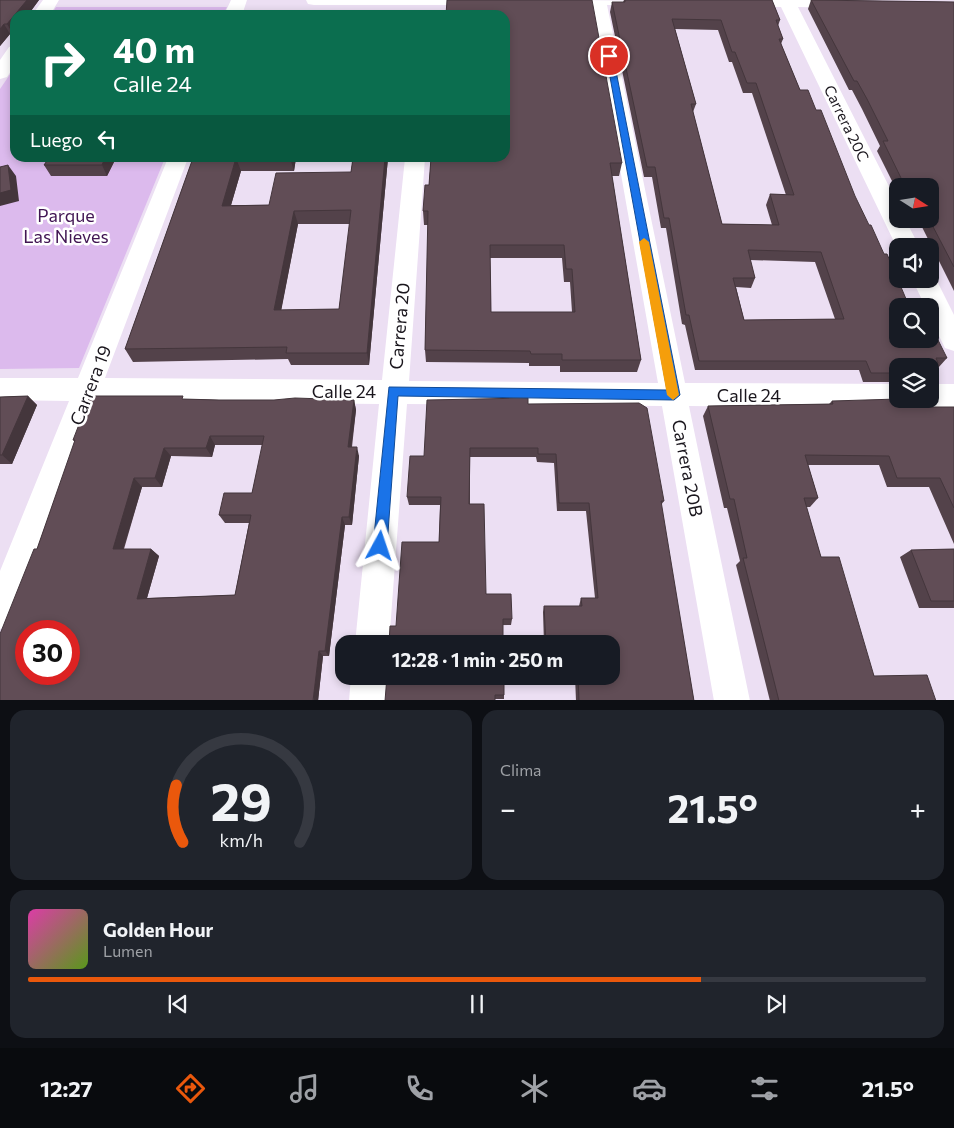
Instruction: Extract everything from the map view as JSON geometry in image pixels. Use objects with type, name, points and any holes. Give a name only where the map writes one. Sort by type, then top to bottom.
[{"type":"street","points":[[314,0],[499,0]]},
{"type":"street","points":[[568,0],[677,1]]},
{"type":"street","name":"Carrera 20B","points":[[598,0],[732,700]]},
{"type":"street","points":[[717,1],[866,3]]},
{"type":"street","name":"Carrera 20C","points":[[786,1],[904,238]]},
{"type":"street","points":[[0,73],[10,58]]},
{"type":"street","name":"Carrera 19","points":[[0,612],[176,162]]},
{"type":"street","name":"Carrera 20","points":[[373,635],[415,162]]},
{"type":"street","points":[[928,288],[954,341]]},
{"type":"street","name":"Calle 24","points":[[0,389],[89,388],[889,396]]},
{"type":"street","points":[[939,396],[954,396]]},
{"type":"street","points":[[367,700],[368,685]]},
{"type":"green space","points":[[56,7],[227,7],[226,10],[54,10]]},
{"type":"green space","name":"Parque Las Nieves","points":[[10,74],[10,162],[163,162],[79,368],[0,369],[0,89]]},
{"type":"building","points":[[0,0],[27,0],[19,10],[10,10],[10,20],[0,29]]},
{"type":"building","points":[[447,0],[592,0],[622,163],[610,163],[641,360],[562,360],[562,354],[531,354],[530,351],[425,350],[428,211],[423,211],[425,185],[429,185],[431,162],[510,162],[510,10],[446,10]],"holes":[[[490,245],[564,245],[566,269],[572,269],[575,312],[491,312]]]},
{"type":"building","points":[[625,0],[772,0],[780,20],[776,20],[783,39],[779,39],[800,90],[808,90],[816,110],[821,110],[855,196],[884,254],[887,254],[889,259],[889,288],[901,288],[906,298],[889,298],[889,348],[939,348],[939,342],[947,358],[889,358],[889,373],[871,373],[866,361],[699,361],[689,315],[686,315],[669,218],[664,218],[655,167],[647,167],[612,2],[625,2]],"holes":[[[672,19],[721,20],[732,52],[735,52],[747,83],[756,83],[794,195],[770,194],[779,225],[722,224],[691,104],[696,104]],[[748,250],[821,252],[844,319],[744,320],[733,278],[755,278]]]},
{"type":"building","points":[[811,0],[954,2],[954,267],[934,228],[939,228],[939,178],[901,178],[883,141],[888,141],[857,81],[854,81]]},
{"type":"building","points":[[46,162],[103,162],[102,165],[44,165]]},
{"type":"building","points":[[192,162],[235,162],[222,206],[269,205],[276,173],[351,172],[352,162],[385,162],[367,353],[286,353],[287,347],[125,349]],"holes":[[[351,210],[339,309],[274,310],[294,211]]]},
{"type":"building","points":[[8,165],[11,190],[0,193],[0,167]]},
{"type":"building","points":[[28,396],[2,455],[0,455],[0,397]]},
{"type":"building","points":[[90,396],[183,396],[182,399],[219,400],[295,398],[354,400],[348,447],[357,447],[349,517],[342,517],[325,651],[319,651],[313,700],[0,700],[0,634],[34,549],[37,549],[75,440],[73,440]],"holes":[[[210,436],[264,436],[252,493],[224,493],[219,515],[251,515],[235,595],[137,599],[151,549],[113,549],[134,478],[155,478],[164,448],[206,448]]]},
{"type":"building","points":[[528,398],[528,404],[639,403],[647,408],[664,501],[661,501],[694,700],[579,700],[578,685],[620,685],[620,635],[546,635],[544,606],[582,606],[581,598],[598,598],[589,503],[559,503],[556,454],[538,454],[538,448],[470,448],[469,504],[484,504],[486,594],[511,594],[512,619],[503,619],[503,635],[390,635],[390,626],[396,626],[402,542],[439,542],[441,497],[407,497],[410,456],[424,456],[427,400]]},
{"type":"building","points":[[889,400],[889,408],[954,407],[954,508],[940,478],[897,478],[889,456],[805,455],[818,498],[804,498],[821,557],[839,557],[874,676],[927,675],[936,700],[779,700],[743,558],[747,558],[734,499],[730,499],[708,406],[833,404],[832,401]]},
{"type":"building","points":[[954,549],[954,601],[931,601],[911,550]]},
{"type":"building","points":[[386,685],[504,685],[504,695],[495,695],[495,700],[385,700]]},
{"type":"slow traffic","points":[[644,242],[673,395]]},
{"type":"route","points":[[380,546],[393,391],[674,395],[609,56]]}]
